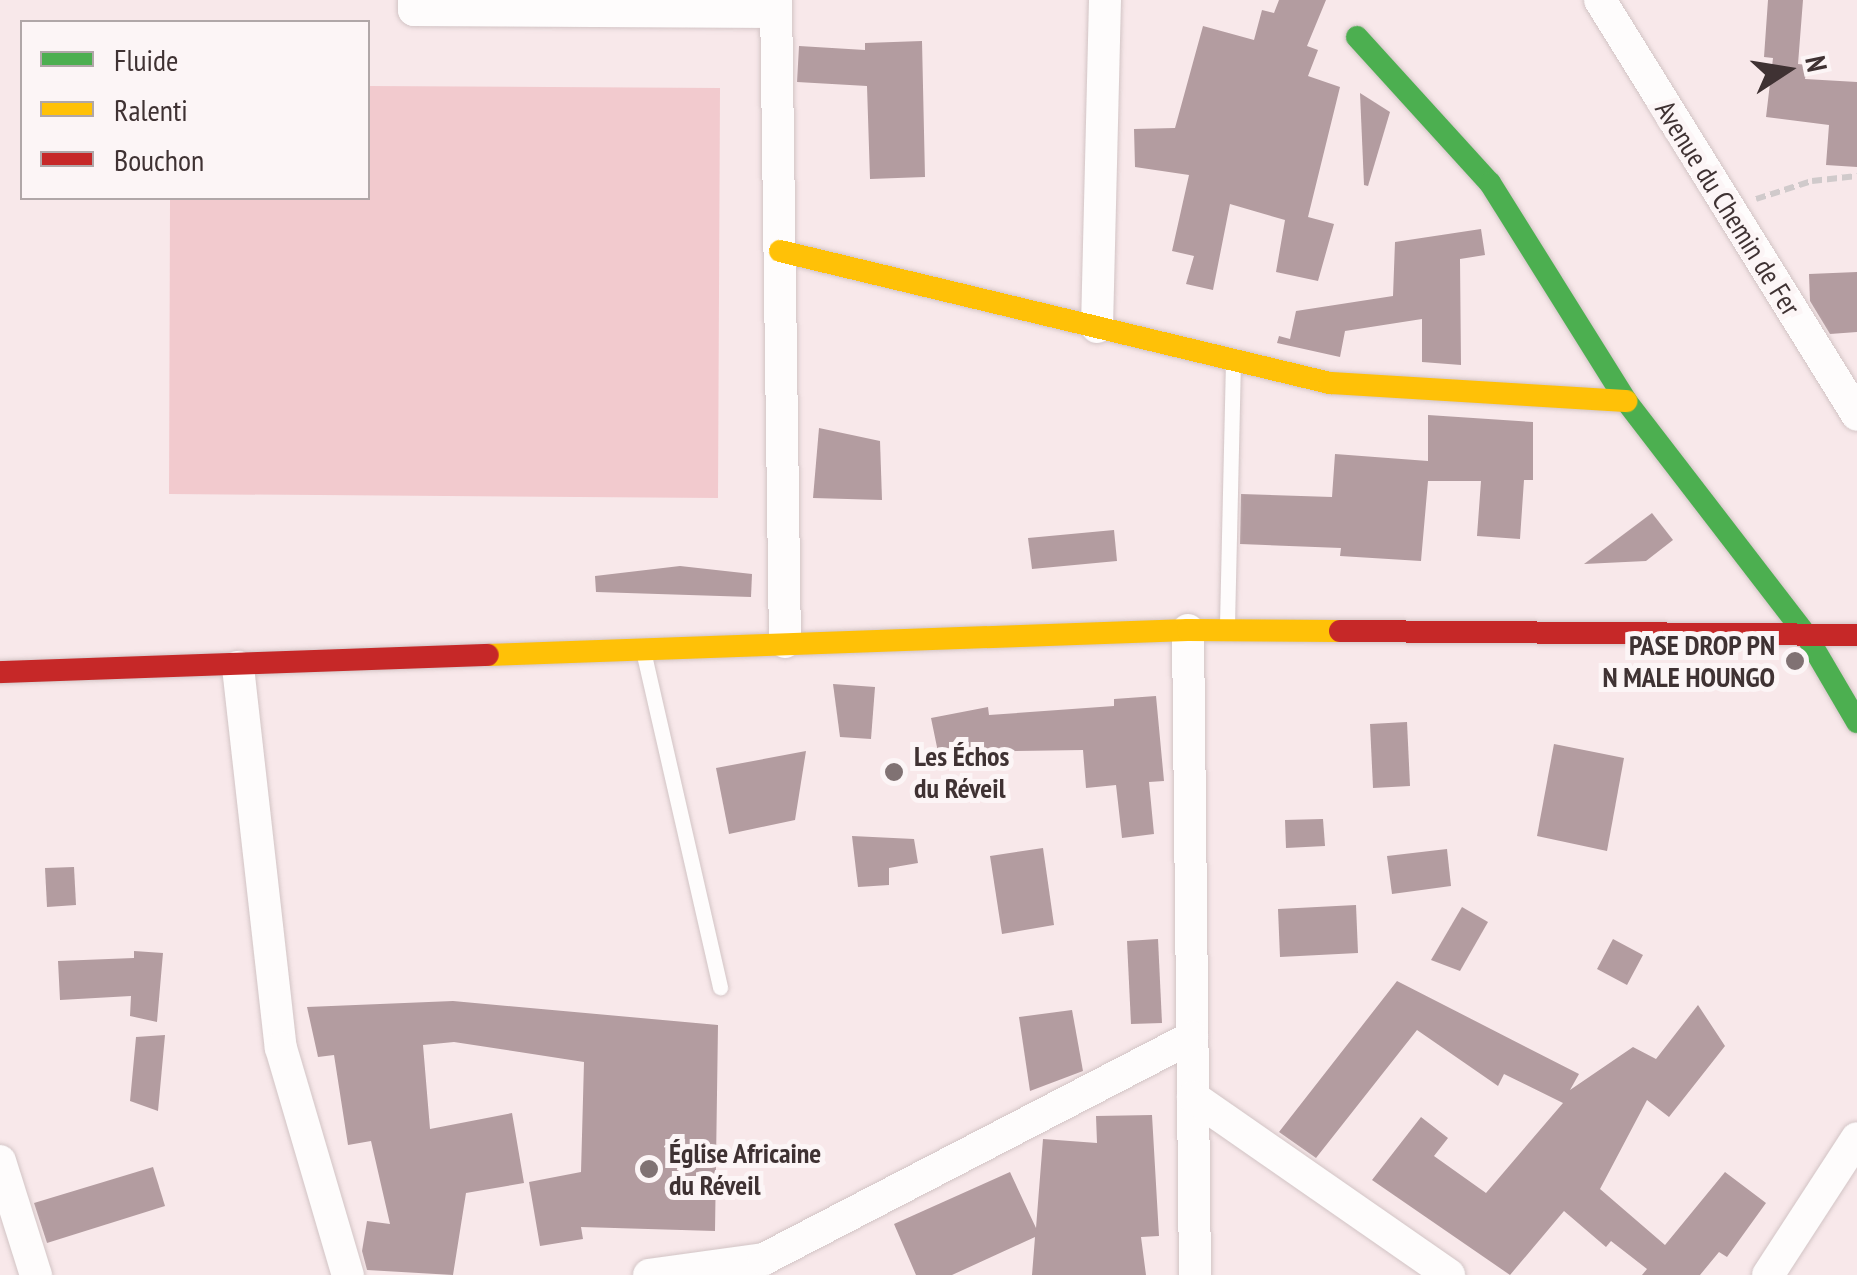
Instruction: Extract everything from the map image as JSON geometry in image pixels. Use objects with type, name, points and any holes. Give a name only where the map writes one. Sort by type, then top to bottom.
[{"type":"street","points":[[414,0],[414,10],[776,6],[786,642]]},
{"type":"street","points":[[1096,327],[1105,0]]},
{"type":"street","name":"Avenue du Chemin de Fer","points":[[1600,0],[1857,415]]},
{"type":"street","points":[[1356,37],[1490,182],[1626,401],[1806,634],[1857,722]]},
{"type":"street","points":[[780,251],[1330,383],[1626,401]]},
{"type":"street","points":[[0,672],[238,667],[786,642],[1227,629],[1857,635]]},
{"type":"street","points":[[1188,630],[1195,1275]]},
{"type":"street","points":[[238,667],[281,1048],[348,1275]]},
{"type":"street","points":[[650,1275],[764,1259],[1192,1037]]},
{"type":"street","points":[[1193,1097],[1449,1275]]},
{"type":"street","points":[[1768,1275],[1857,1138]]},
{"type":"street","points":[[0,1161],[36,1275]]},
{"type":"lane","points":[[1227,629],[1233,360]]},
{"type":"lane","points":[[643,649],[720,987]]},
{"type":"path","points":[[1728,210],[1812,181],[1857,176]]},
{"type":"shaded area","points":[[370,86],[720,88],[718,498],[169,494],[170,200],[370,200]]},
{"type":"building","points":[[1279,0],[1326,0],[1307,46],[1318,50],[1308,76],[1340,87],[1308,217],[1334,224],[1318,281],[1276,272],[1285,220],[1230,204],[1213,290],[1186,284],[1194,256],[1172,251],[1189,175],[1135,167],[1134,129],[1175,128],[1203,26],[1254,40],[1262,10],[1274,13]]},
{"type":"building","points":[[1768,0],[1803,0],[1798,64],[1807,65],[1805,79],[1857,82],[1857,167],[1826,165],[1829,125],[1766,117],[1773,58],[1764,57]]},
{"type":"building","points":[[922,41],[925,177],[870,179],[867,86],[797,82],[799,46],[865,50],[865,43]]},
{"type":"building","points":[[1360,93],[1390,112],[1368,186],[1364,185]]},
{"type":"building","points":[[1481,229],[1485,255],[1460,259],[1461,365],[1422,362],[1422,319],[1345,331],[1340,357],[1277,343],[1279,336],[1290,339],[1296,311],[1393,296],[1395,242]]},
{"type":"building","points":[[1857,272],[1857,332],[1830,334],[1810,301],[1809,274]]},
{"type":"building","points":[[1428,415],[1533,422],[1533,480],[1524,480],[1520,539],[1477,536],[1481,481],[1428,481],[1421,561],[1340,556],[1341,548],[1240,544],[1241,494],[1332,497],[1335,454],[1428,461]]},
{"type":"building","points":[[819,428],[880,441],[882,500],[813,498]]},
{"type":"building","points":[[1652,513],[1673,540],[1646,561],[1584,564]]},
{"type":"building","points":[[1114,530],[1117,561],[1032,569],[1028,538]]},
{"type":"building","points":[[680,566],[752,574],[751,597],[596,592],[595,576]]},
{"type":"building","points":[[833,684],[875,687],[871,739],[840,737]]},
{"type":"building","points":[[1156,696],[1164,781],[1149,782],[1154,834],[1122,838],[1116,785],[1086,788],[1083,750],[938,752],[931,718],[988,707],[989,715],[1114,706],[1114,699]]},
{"type":"building","points":[[1407,722],[1410,786],[1373,788],[1370,724]]},
{"type":"building","points":[[1554,744],[1624,758],[1607,851],[1537,836]]},
{"type":"building","points":[[806,751],[795,820],[729,834],[716,768]]},
{"type":"building","points":[[1323,819],[1325,846],[1286,848],[1285,820]]},
{"type":"building","points":[[852,836],[914,839],[918,863],[889,868],[889,885],[858,887]]},
{"type":"building","points":[[1043,848],[1054,925],[1002,934],[990,856]]},
{"type":"building","points":[[1447,849],[1451,886],[1392,894],[1387,856]]},
{"type":"building","points":[[74,867],[76,905],[47,907],[45,868]]},
{"type":"building","points":[[1356,905],[1358,953],[1280,957],[1278,909]]},
{"type":"building","points":[[1462,907],[1488,922],[1460,971],[1431,960]]},
{"type":"building","points":[[1158,939],[1162,1023],[1131,1024],[1127,941]]},
{"type":"building","points":[[1613,939],[1643,955],[1627,985],[1597,969]]},
{"type":"building","points":[[134,951],[163,953],[157,1022],[130,1016],[131,996],[60,1000],[58,961],[134,958]]},
{"type":"building","points":[[1397,981],[1579,1074],[1570,1090],[1633,1047],[1656,1059],[1698,1005],[1725,1046],[1669,1117],[1647,1100],[1600,1189],[1665,1245],[1725,1172],[1766,1203],[1727,1257],[1719,1252],[1700,1275],[1642,1275],[1647,1269],[1611,1241],[1606,1247],[1564,1211],[1510,1275],[1372,1180],[1421,1117],[1448,1138],[1434,1156],[1486,1193],[1563,1103],[1504,1074],[1498,1086],[1417,1030],[1316,1158],[1279,1132]]},
{"type":"building","points":[[453,1001],[718,1025],[715,1231],[581,1227],[583,1239],[540,1246],[529,1182],[581,1172],[584,1062],[454,1042],[423,1045],[430,1129],[512,1113],[524,1183],[466,1193],[453,1275],[367,1270],[362,1251],[367,1221],[390,1224],[371,1141],[348,1145],[334,1055],[318,1057],[307,1007]]},
{"type":"building","points":[[1072,1010],[1083,1071],[1030,1091],[1019,1017]]},
{"type":"building","points":[[165,1035],[158,1111],[130,1101],[136,1037]]},
{"type":"building","points":[[1152,1115],[1159,1236],[1141,1237],[1146,1275],[1032,1275],[1035,1237],[952,1275],[916,1275],[894,1224],[1010,1172],[1036,1228],[1043,1139],[1097,1143],[1096,1116]]},
{"type":"building","points":[[153,1167],[165,1206],[47,1243],[34,1203]]},
{"type":"traffic: fast","points":[[1357,37],[1490,183],[1626,401],[1806,635],[1857,722]]},
{"type":"traffic: slow","points":[[780,251],[1330,383],[1626,401]]},
{"type":"traffic: slow","points":[[488,655],[1188,630],[1340,631]]},
{"type":"traffic: jam","points":[[1340,631],[1857,635]]},
{"type":"traffic: jam","points":[[0,672],[488,655]]},
{"type":"place","name":"PASE DROP PN N MALE HOUNGO","points":[[1795,661]]},
{"type":"place","name":"Les Échos du Réveil","points":[[894,772]]},
{"type":"place","name":"Église Africaine du Réveil","points":[[649,1169]]}]
